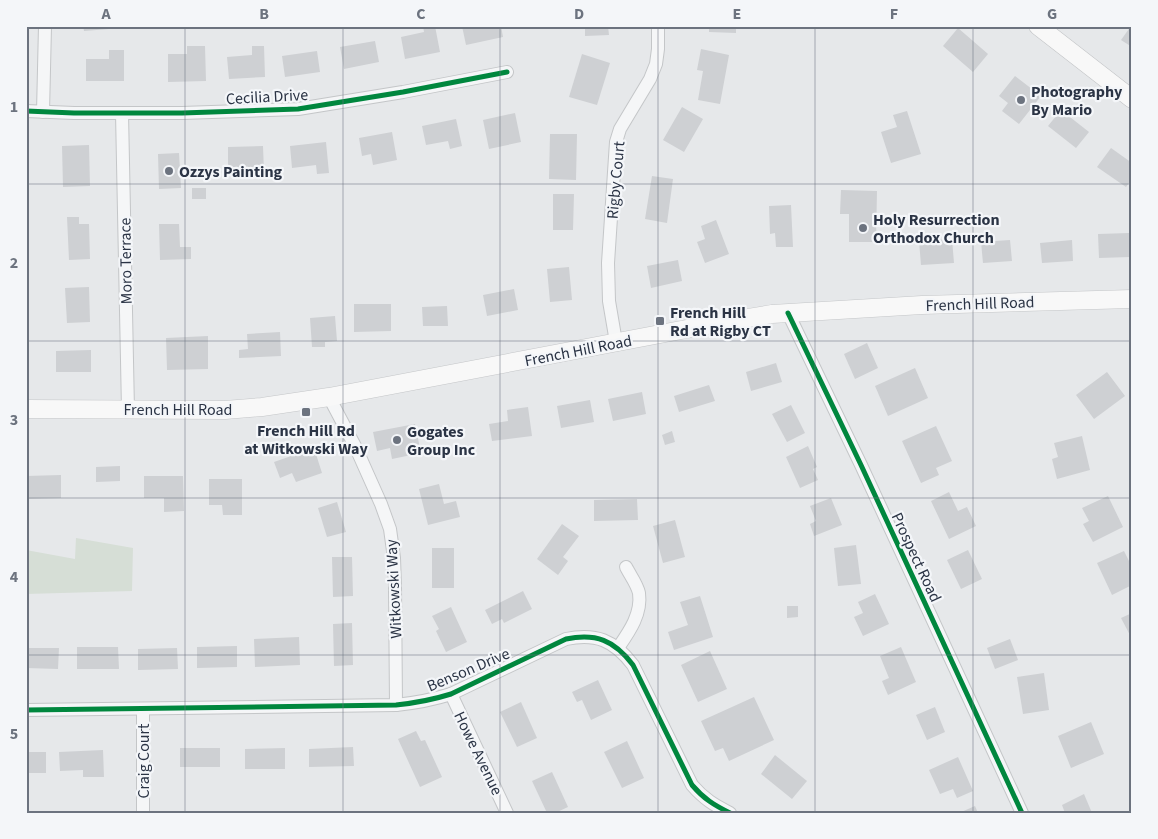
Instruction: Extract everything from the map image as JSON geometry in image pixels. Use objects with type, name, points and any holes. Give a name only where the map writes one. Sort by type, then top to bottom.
[{"type":"main road","points":[[1038,26],[1132,98]]},
{"type":"main road","name":"French Hill Road","points":[[26,409],[226,410],[262,407],[329,397],[772,314],[922,305],[1132,299]]},
{"type":"street","points":[[43,112],[45,26]]},
{"type":"street","name":"Rigby Court","points":[[616,342],[609,301],[608,263],[616,142],[620,129],[650,79],[656,64],[658,26]]},
{"type":"street","name":"Cecilia Drive","points":[[26,111],[182,113],[298,109],[403,92],[507,72]]},
{"type":"street","name":"Moro Terrace","points":[[122,113],[128,410]]},
{"type":"street","name":"Prospect Road","points":[[788,313],[861,465],[1022,813]]},
{"type":"street","name":"Witkowski Way","points":[[329,397],[363,464],[390,529],[395,586],[396,705]]},
{"type":"street","points":[[618,648],[634,623],[638,610],[638,591],[626,567]]},
{"type":"street","name":"Benson Drive","points":[[26,710],[396,705],[415,703],[451,694],[566,639],[578,636],[591,636],[604,640],[625,654],[633,665],[692,785],[700,795],[730,813]]},
{"type":"street","name":"Howe Avenue","points":[[451,694],[507,813]]},
{"type":"street","name":"Craig Court","points":[[143,709],[143,813]]},
{"type":"shaded area","points":[[76,538],[133,548],[132,591],[26,594],[26,550],[75,559]]},
{"type":"building","points":[[83,26],[109,26],[109,29],[84,31]]},
{"type":"building","points":[[423,26],[435,26],[440,52],[405,59],[401,37],[424,32]]},
{"type":"building","points":[[462,26],[501,26],[503,37],[466,45]]},
{"type":"building","points":[[585,26],[608,26],[609,35],[585,36]]},
{"type":"building","points":[[709,26],[736,26],[736,33],[709,32]]},
{"type":"building","points":[[1132,26],[1132,47],[1121,40]]},
{"type":"building","points":[[958,28],[988,54],[973,72],[943,46]]},
{"type":"building","points":[[375,41],[379,62],[344,69],[340,47]]},
{"type":"building","points":[[187,46],[205,46],[206,81],[168,82],[168,54],[187,54]]},
{"type":"building","points":[[252,46],[264,46],[265,77],[229,79],[227,57],[252,55]]},
{"type":"building","points":[[701,49],[729,55],[720,104],[698,100],[703,71],[697,70]]},
{"type":"building","points":[[109,50],[124,50],[124,81],[86,81],[86,59],[109,59]]},
{"type":"building","points":[[317,51],[320,72],[285,77],[282,56]]},
{"type":"building","points":[[582,54],[610,63],[597,105],[569,97]]},
{"type":"building","name":"Photography By Mario","points":[[1015,76],[1041,96],[1019,124],[1002,111],[1008,103],[999,96]]},
{"type":"building","points":[[682,107],[703,119],[684,152],[663,140]]},
{"type":"building","points":[[1061,110],[1089,132],[1076,148],[1048,126]]},
{"type":"building","points":[[907,111],[921,154],[891,163],[881,132],[897,127],[893,115]]},
{"type":"building","points":[[515,113],[521,142],[489,149],[483,120]]},
{"type":"building","points":[[456,119],[462,146],[450,149],[448,141],[426,145],[422,126]]},
{"type":"building","points":[[392,132],[397,160],[373,165],[371,154],[362,156],[359,138]]},
{"type":"building","points":[[550,134],[577,134],[576,180],[549,179]]},
{"type":"building","points":[[326,142],[329,173],[317,174],[316,165],[292,168],[290,146]]},
{"type":"building","points":[[89,145],[90,186],[63,187],[62,146]]},
{"type":"building","points":[[263,146],[264,172],[238,173],[237,167],[228,167],[228,147]]},
{"type":"building","points":[[1111,148],[1132,163],[1132,179],[1126,187],[1097,167]]},
{"type":"building","name":"Ozzys Painting","points":[[179,153],[181,188],[159,189],[158,154]]},
{"type":"building","points":[[652,176],[673,179],[667,223],[645,219]]},
{"type":"building","points":[[192,188],[206,188],[206,199],[192,199]]},
{"type":"building","name":"Holy Resurrection Orthodox Church","points":[[841,190],[877,191],[876,242],[849,242],[849,214],[840,214]]},
{"type":"building","points":[[553,194],[574,194],[573,230],[553,230]]},
{"type":"building","points":[[791,205],[793,247],[776,247],[775,233],[770,234],[769,206]]},
{"type":"building","points":[[67,217],[79,217],[79,224],[89,224],[90,259],[69,260]]},
{"type":"building","points":[[716,220],[729,254],[705,263],[697,242],[705,239],[701,226]]},
{"type":"building","points":[[159,224],[179,224],[180,247],[191,247],[191,259],[160,260]]},
{"type":"building","points":[[1129,233],[1130,257],[1099,258],[1098,234]]},
{"type":"building","points":[[952,239],[954,263],[921,265],[919,241]]},
{"type":"building","points":[[1010,240],[1012,261],[983,263],[981,242]]},
{"type":"building","points":[[1072,240],[1073,261],[1042,263],[1040,243]]},
{"type":"building","points":[[678,260],[682,281],[651,288],[647,266]]},
{"type":"building","points":[[569,267],[572,300],[550,302],[547,269]]},
{"type":"building","points":[[89,287],[90,322],[67,323],[65,288]]},
{"type":"building","points":[[514,289],[518,310],[487,316],[483,295]]},
{"type":"building","points":[[354,304],[391,304],[391,331],[354,332]]},
{"type":"building","points":[[447,306],[448,326],[423,326],[422,307]]},
{"type":"building","points":[[335,316],[337,341],[325,342],[325,347],[312,347],[310,318]]},
{"type":"building","points":[[280,332],[281,356],[239,358],[239,350],[248,349],[247,334]]},
{"type":"building","points":[[208,336],[208,369],[167,370],[166,338]]},
{"type":"building","points":[[867,343],[878,368],[855,379],[844,354]]},
{"type":"building","points":[[91,350],[91,372],[56,372],[56,351]]},
{"type":"building","points":[[776,363],[782,382],[751,391],[746,372]]},
{"type":"building","points":[[915,368],[928,398],[888,416],[875,386]]},
{"type":"building","points":[[1107,372],[1125,396],[1094,419],[1076,395]]},
{"type":"building","points":[[709,385],[715,401],[679,412],[674,396]]},
{"type":"building","points":[[642,392],[646,414],[613,421],[608,399]]},
{"type":"building","points":[[590,400],[594,422],[561,428],[557,406]]},
{"type":"building","points":[[791,405],[805,433],[787,442],[772,414]]},
{"type":"building","points":[[528,407],[532,436],[492,441],[489,424],[508,421],[507,410]]},
{"type":"building","name":"Gogates Group Inc","points":[[415,424],[421,453],[392,459],[390,448],[377,451],[373,432]]},
{"type":"building","points":[[936,426],[952,461],[936,468],[939,475],[921,483],[902,441]]},
{"type":"building","points":[[672,431],[675,442],[665,445],[662,435]]},
{"type":"building","points":[[1082,436],[1090,470],[1057,479],[1052,459],[1058,457],[1054,443]]},
{"type":"building","points":[[808,446],[817,467],[813,469],[818,480],[800,488],[786,457]]},
{"type":"building","points":[[314,448],[322,473],[296,482],[292,473],[280,478],[274,462]]},
{"type":"building","points":[[120,466],[120,481],[96,482],[96,467]]},
{"type":"building","points":[[61,475],[61,498],[26,499],[26,476]]},
{"type":"building","points":[[144,476],[183,476],[184,511],[164,512],[164,498],[144,498]]},
{"type":"building","points":[[209,479],[242,479],[242,515],[223,515],[222,505],[209,505]]},
{"type":"building","points":[[439,484],[444,504],[456,501],[460,517],[428,525],[419,489]]},
{"type":"building","points":[[949,492],[958,511],[967,507],[976,526],[949,539],[931,501]]},
{"type":"building","points":[[1108,496],[1123,527],[1093,542],[1083,524],[1089,521],[1082,508]]},
{"type":"building","points":[[831,498],[842,525],[814,536],[810,524],[816,521],[810,506]]},
{"type":"building","points":[[637,499],[638,520],[594,521],[594,500]]},
{"type":"building","points":[[337,502],[346,532],[327,537],[318,508]]},
{"type":"building","points":[[675,520],[685,557],[663,563],[653,526]]},
{"type":"building","points":[[562,524],[579,536],[563,557],[568,561],[558,575],[537,559]]},
{"type":"building","points":[[856,545],[861,584],[838,586],[834,548]]},
{"type":"building","points":[[432,548],[454,548],[454,588],[432,588]]},
{"type":"building","points":[[968,550],[982,579],[961,589],[947,560]]},
{"type":"building","points":[[1124,551],[1132,567],[1132,585],[1112,595],[1097,563]]},
{"type":"building","points":[[332,557],[352,557],[353,596],[333,597]]},
{"type":"building","points":[[523,591],[532,609],[504,623],[502,619],[492,624],[485,610]]},
{"type":"building","points":[[875,594],[889,624],[863,636],[854,617],[863,613],[858,602]]},
{"type":"building","points":[[700,596],[713,637],[674,650],[668,632],[688,625],[680,602]]},
{"type":"building","points":[[787,606],[798,606],[798,617],[787,618]]},
{"type":"building","points":[[451,607],[467,642],[446,652],[436,631],[439,629],[432,616]]},
{"type":"building","points":[[1132,613],[1132,639],[1121,618]]},
{"type":"building","points":[[352,623],[353,665],[334,666],[333,624]]},
{"type":"building","points":[[299,637],[300,665],[255,667],[254,639]]},
{"type":"building","points":[[1010,639],[1018,660],[995,669],[987,648]]},
{"type":"building","points":[[237,646],[237,667],[197,668],[197,647]]},
{"type":"building","points":[[77,647],[118,647],[119,669],[77,669]]},
{"type":"building","points":[[901,647],[916,682],[888,695],[882,681],[889,678],[880,656]]},
{"type":"building","points":[[26,648],[59,648],[58,669],[26,668]]},
{"type":"building","points":[[177,648],[178,669],[138,670],[138,649]]},
{"type":"building","points":[[710,651],[727,689],[698,702],[681,665]]},
{"type":"building","points":[[1044,673],[1049,710],[1023,714],[1017,677]]},
{"type":"building","points":[[598,680],[612,710],[591,720],[582,700],[577,702],[572,692]]},
{"type":"building","points":[[754,697],[774,740],[729,761],[723,748],[715,751],[701,721]]},
{"type":"building","points":[[521,702],[537,738],[517,747],[500,712]]},
{"type":"building","points":[[935,707],[945,732],[927,740],[916,715]]},
{"type":"building","points":[[1091,722],[1104,754],[1071,768],[1058,736]]},
{"type":"building","points":[[416,731],[421,741],[425,740],[442,777],[420,787],[398,739]]},
{"type":"building","points":[[627,741],[644,778],[622,788],[604,752]]},
{"type":"building","points":[[353,747],[354,766],[309,767],[309,749]]},
{"type":"building","points":[[180,748],[220,748],[220,767],[180,767]]},
{"type":"building","points":[[285,748],[285,769],[245,769],[245,749]]},
{"type":"building","points":[[103,750],[104,777],[83,777],[83,770],[60,771],[59,752]]},
{"type":"building","points":[[26,752],[46,752],[46,773],[26,773]]},
{"type":"building","points":[[775,755],[807,781],[792,799],[761,774]]},
{"type":"building","points":[[958,757],[973,791],[957,798],[953,789],[940,794],[929,770]]},
{"type":"building","points":[[552,772],[568,807],[555,813],[547,813],[532,781]]},
{"type":"building","points":[[1084,794],[1092,813],[1065,813],[1062,805]]},
{"type":"building","points":[[975,806],[978,813],[959,813]]},
{"type":"cycle path","points":[[26,111],[182,113],[298,109],[403,92],[507,72]]},
{"type":"cycle path","points":[[788,313],[861,465],[1022,813]]},
{"type":"cycle path","points":[[26,710],[396,705],[430,700],[451,694],[566,639],[577,637],[595,638],[611,644],[626,656],[633,665],[692,785],[710,801],[730,813]]},
{"type":"place","name":"Photography By Mario","points":[[1021,100]]},
{"type":"place","name":"Ozzys Painting","points":[[169,171]]},
{"type":"place","name":"Holy Resurrection Orthodox Church","points":[[863,228]]},
{"type":"place","name":"French Hill Rd at Rigby CT","points":[[660,321]]},
{"type":"place","name":"French Hill Rd at Witkowski Way","points":[[306,412]]},
{"type":"place","name":"Gogates Group Inc","points":[[397,440]]}]
